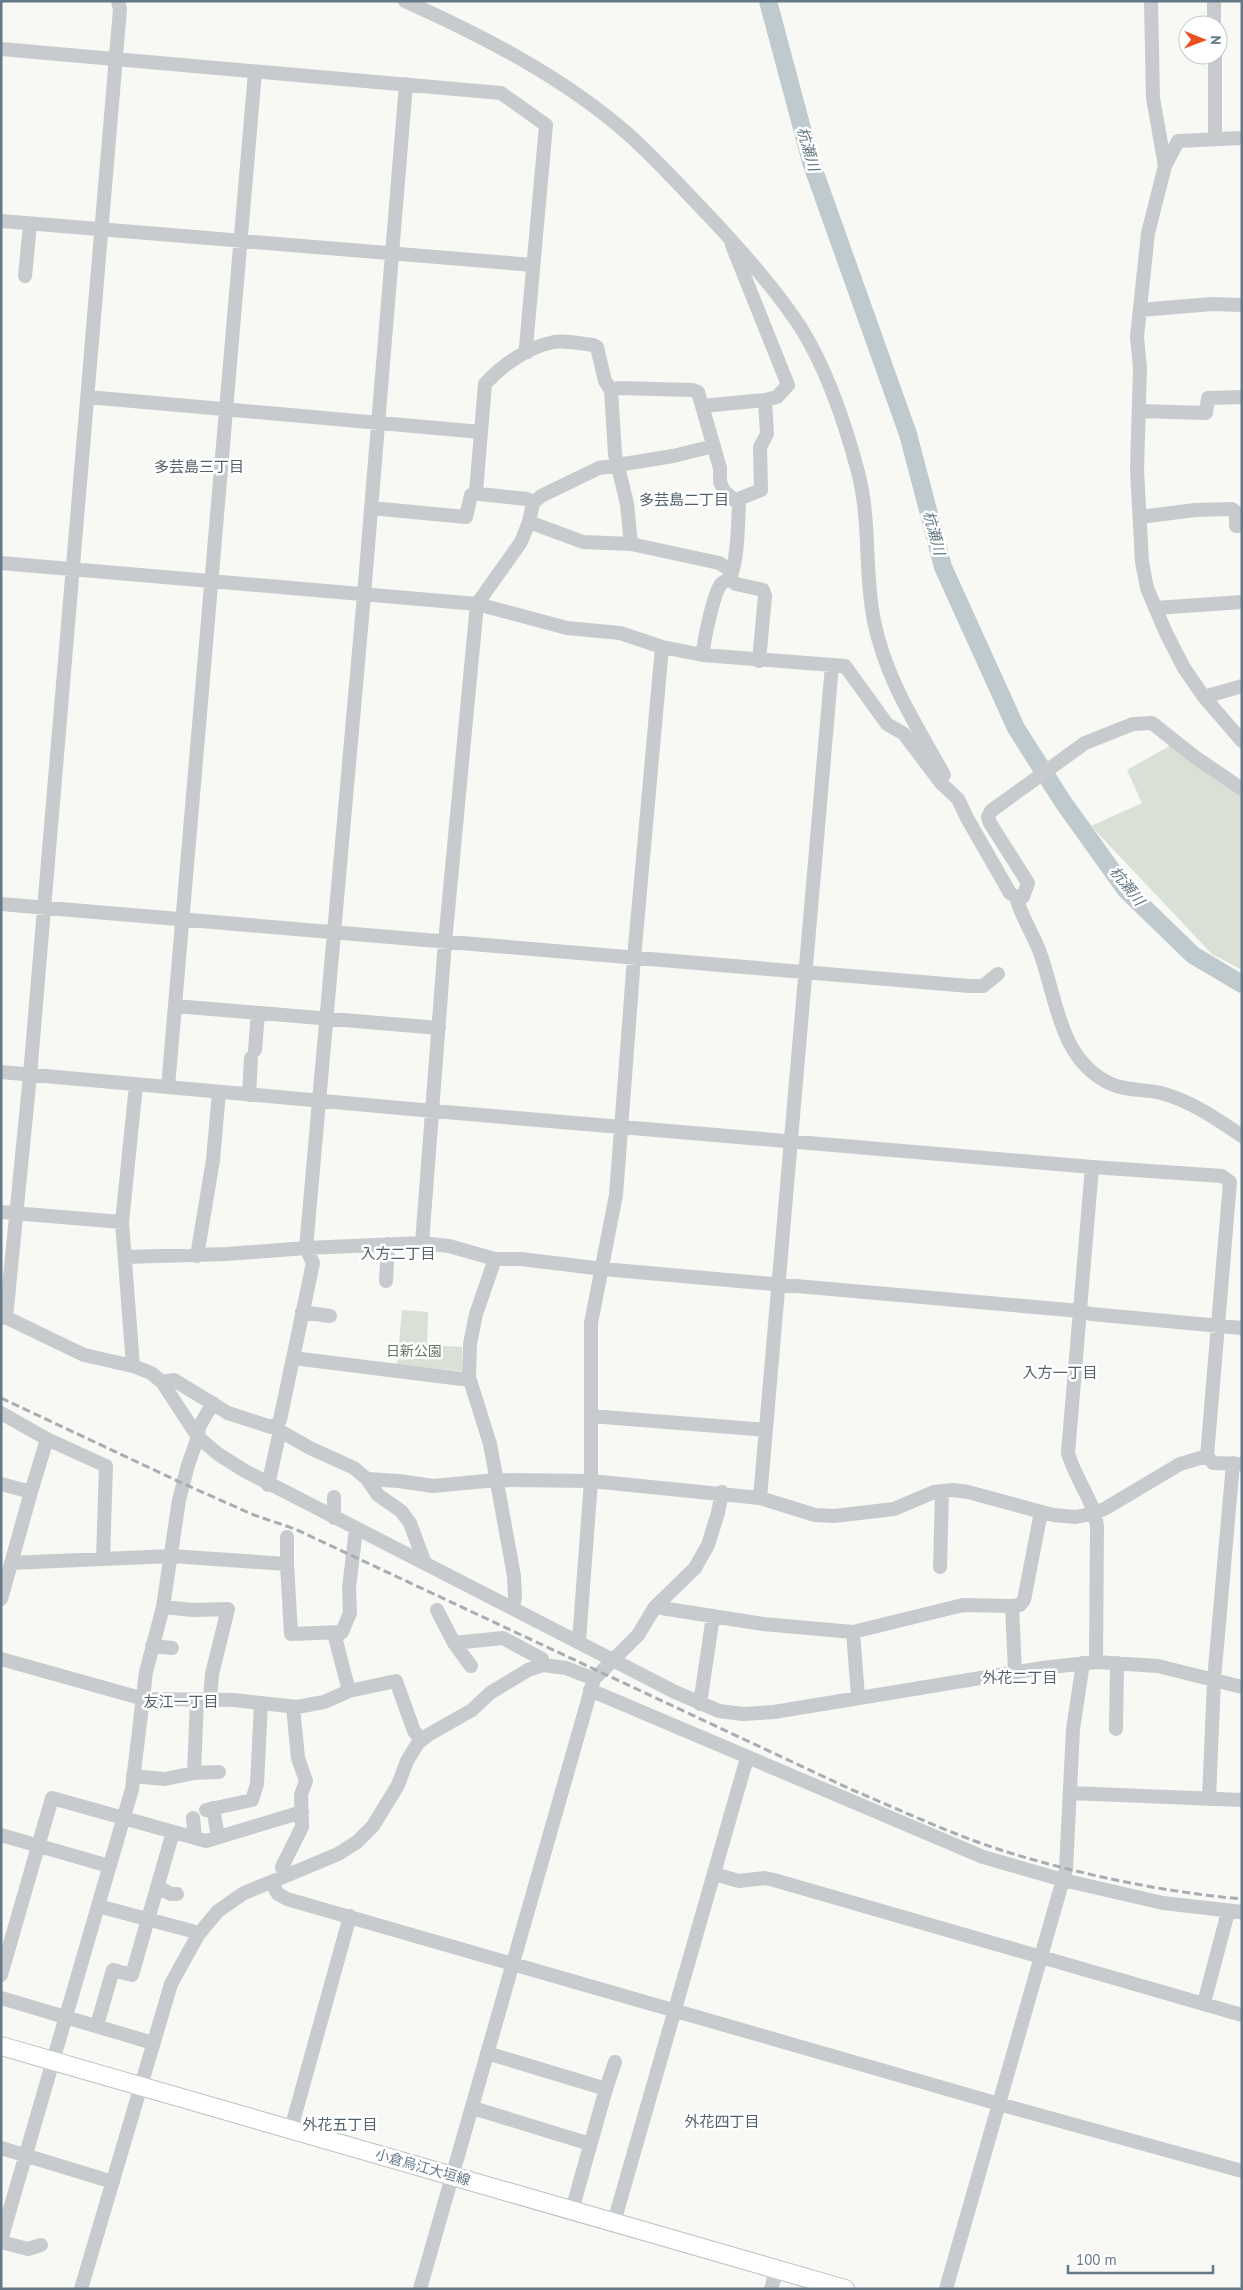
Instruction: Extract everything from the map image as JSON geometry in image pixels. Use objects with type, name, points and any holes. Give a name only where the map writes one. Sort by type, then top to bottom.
[{"type":"main road","name":"小倉烏江大垣線","points":[[1,2046],[845,2289]]},
{"type":"street","points":[[118,1],[120,8],[116,59],[30,1075],[18,1213],[4,1317],[84,1355],[133,1366],[151,1373],[162,1382],[198,1437],[218,1454],[268,1485],[424,1561],[700,1704],[719,1711],[743,1714],[774,1712],[1015,1672],[1089,1663],[1158,1666],[1242,1686]]},
{"type":"street","points":[[405,1],[505,50],[572,92],[627,133],[671,176],[770,284],[802,330],[828,383],[845,425],[859,475],[866,515],[874,619],[884,660],[899,697],[1010,893],[1016,897],[1039,949],[1064,1034],[1074,1053],[1091,1072],[1110,1084],[1161,1094],[1186,1102],[1242,1136]]},
{"type":"street","points":[[1151,1],[1153,98],[1165,166]]},
{"type":"street","points":[[1214,1],[1214,15]]},
{"type":"street","points":[[1,49],[501,93],[546,125],[526,347],[528,352]]},
{"type":"street","points":[[1214,65],[1215,139]]},
{"type":"street","points":[[168,1087],[255,72]]},
{"type":"street","points":[[268,1485],[278,1428],[313,1263],[306,1248],[364,595],[406,84]]},
{"type":"street","points":[[1242,138],[1178,142],[1165,166],[1148,233],[1137,337],[1140,368],[1137,470],[1142,562],[1147,588],[1184,668],[1204,697],[1242,741]]},
{"type":"street","points":[[1,221],[534,265]]},
{"type":"street","points":[[25,276],[30,224]]},
{"type":"street","points":[[702,406],[765,400],[777,397],[788,385],[731,240]]},
{"type":"street","points":[[1140,310],[1202,305],[1242,305]]},
{"type":"street","points":[[476,492],[485,384],[497,371],[528,352],[556,342],[593,344],[597,347],[604,381],[611,390],[615,454],[619,464],[627,504],[631,544]]},
{"type":"street","points":[[611,390],[619,388],[692,390],[698,392],[720,468],[720,482],[724,491],[739,504],[731,575],[721,584],[713,606],[703,655]]},
{"type":"street","points":[[88,397],[481,432]]},
{"type":"street","points":[[1139,411],[1206,413],[1208,398],[1242,397]]},
{"type":"street","points":[[736,500],[761,490],[760,447],[766,434],[765,400]]},
{"type":"street","points":[[422,1242],[445,942],[477,604],[521,542],[534,502],[540,496],[599,468],[672,456],[714,446]]},
{"type":"street","points":[[371,508],[466,517],[471,495],[476,492]]},
{"type":"street","points":[[476,492],[527,499],[534,502]]},
{"type":"street","points":[[1140,517],[1195,510],[1232,509],[1236,512],[1236,526],[1242,526]]},
{"type":"street","points":[[529,522],[583,542],[631,544],[719,563],[731,575],[736,584],[763,590],[765,596],[759,660]]},
{"type":"street","points":[[1,563],[477,604],[567,628],[620,633],[662,647],[703,655],[845,666],[887,724],[904,734],[941,783],[951,790]]},
{"type":"street","points":[[1156,608],[1242,602]]},
{"type":"street","points":[[579,1641],[591,1481],[591,1323],[616,1195],[634,958],[662,647]]},
{"type":"street","points":[[760,1498],[832,665]]},
{"type":"street","points":[[1204,697],[1242,686]]},
{"type":"street","points":[[1016,897],[1023,897],[1028,883],[988,817],[991,811],[999,804],[1085,743],[1133,724],[1152,723],[1195,757],[1242,789]]},
{"type":"street","points":[[1,904],[969,986],[983,986],[998,974]]},
{"type":"street","points":[[175,1006],[439,1028]]},
{"type":"street","points":[[249,1095],[258,1013]]},
{"type":"street","points":[[1,1072],[433,1111],[792,1140],[1092,1167],[1222,1176],[1230,1182],[1207,1456],[1212,1463],[1237,1464],[1214,1680],[1209,1799]]},
{"type":"street","points":[[133,1366],[122,1222],[136,1085]]},
{"type":"street","points":[[197,1256],[213,1160],[219,1092]]},
{"type":"street","points":[[946,2289],[1066,1869],[1073,1729],[1089,1663],[1095,1513],[1071,1464],[1068,1453],[1092,1167]]},
{"type":"street","points":[[1,1212],[122,1222]]},
{"type":"street","points":[[125,1257],[197,1256],[422,1242],[449,1246],[495,1259],[521,1259],[602,1270],[1080,1311],[1091,1314],[1242,1328]]},
{"type":"street","points":[[386,1280],[388,1244]]},
{"type":"street","points":[[495,1259],[476,1314],[470,1344],[469,1377],[490,1444],[497,1480],[514,1576],[515,1597],[513,1608]]},
{"type":"street","points":[[302,1312],[330,1316]]},
{"type":"street","points":[[293,1358],[462,1379],[469,1377]]},
{"type":"street","points":[[162,1382],[174,1380],[228,1413],[278,1428],[310,1448],[354,1468],[367,1479],[378,1496],[401,1511],[410,1523],[424,1561]]},
{"type":"street","points":[[41,2245],[28,2248],[2,2235],[123,1818],[133,1776],[152,1646],[163,1607],[179,1500],[198,1437],[199,1427],[212,1404]]},
{"type":"street","points":[[1,1413],[47,1438],[106,1466],[103,1559]]},
{"type":"street","points":[[591,1416],[766,1430]]},
{"type":"street","points":[[1,1599],[47,1438]]},
{"type":"street","points":[[367,1479],[433,1486],[497,1480],[591,1481],[722,1492],[760,1498],[815,1515],[834,1516],[894,1509],[934,1492],[968,1492],[1053,1516],[1076,1517],[1095,1513],[1180,1464],[1207,1456]]},
{"type":"street","points":[[1,1484],[31,1492]]},
{"type":"street","points":[[940,1567],[942,1491]]},
{"type":"street","points":[[420,2289],[473,2108],[511,1963],[592,1684],[612,1659],[638,1635],[655,1607],[695,1568],[704,1553],[718,1513],[722,1492]]},
{"type":"street","points":[[334,1497],[334,1518]]},
{"type":"street","points":[[655,1607],[763,1624],[853,1632],[963,1605],[1020,1605],[1024,1600],[1041,1512]]},
{"type":"street","points":[[349,1691],[335,1637],[342,1632],[350,1613],[348,1588],[356,1529]]},
{"type":"street","points":[[286,1537],[291,1634],[342,1632]]},
{"type":"street","points":[[12,1563],[171,1556],[287,1564]]},
{"type":"street","points":[[1012,1606],[1015,1672]]},
{"type":"street","points":[[163,1607],[193,1610],[228,1609],[212,1674],[203,1700],[194,1773]]},
{"type":"street","points":[[436,1610],[454,1643],[471,1666]]},
{"type":"street","points":[[700,1704],[713,1616]]},
{"type":"street","points":[[853,1632],[858,1697]]},
{"type":"street","points":[[454,1643],[503,1638],[542,1659],[542,1666]]},
{"type":"street","points":[[152,1646],[172,1648]]},
{"type":"street","points":[[1,1660],[144,1699],[260,1703],[293,1707],[324,1702],[349,1691],[396,1681],[414,1731],[422,1740]]},
{"type":"street","points":[[1116,1729],[1117,1663]]},
{"type":"street","points":[[82,2289],[171,1984],[198,1935],[218,1911],[244,1893],[338,1854],[358,1842],[378,1817],[422,1740],[472,1710],[490,1693],[528,1670],[542,1666],[566,1668],[592,1684],[747,1758],[983,1858],[1063,1880],[1163,1903],[1235,1912],[1204,2003]]},
{"type":"street","points":[[218,1837],[210,1809],[252,1800],[256,1784],[260,1703]]},
{"type":"street","points":[[285,1876],[282,1867],[302,1827],[301,1795],[306,1781],[298,1758],[293,1707]]},
{"type":"street","points":[[614,2222],[747,1758]]},
{"type":"street","points":[[133,1776],[165,1779],[194,1773],[219,1772]]},
{"type":"street","points":[[1070,1793],[1242,1800]]},
{"type":"street","points":[[1,1975],[52,1798],[206,1841],[302,1812]]},
{"type":"street","points":[[193,1818],[195,1838]]},
{"type":"street","points":[[97,2025],[113,1970],[132,1975],[173,1832]]},
{"type":"street","points":[[1,1835],[109,1866]]},
{"type":"street","points":[[714,1874],[739,1881],[765,1878],[774,1880],[1242,2015]]},
{"type":"street","points":[[271,1882],[278,1894],[288,1899],[999,2104],[1242,2171]]},
{"type":"street","points":[[158,1887],[171,1894],[177,1894]]},
{"type":"street","points":[[98,1906],[198,1935]]},
{"type":"street","points":[[290,2129],[350,1916]]},
{"type":"street","points":[[1,1998],[153,2043]]},
{"type":"street","points":[[487,2053],[606,2089]]},
{"type":"street","points":[[572,2210],[614,2062]]},
{"type":"street","points":[[473,2108],[590,2144]]},
{"type":"street","points":[[1,2148],[113,2182]]},
{"type":"street","points":[[771,2289],[777,2269]]},
{"type":"green space","points":[[1173,744],[1242,793],[1242,970],[1212,954],[1091,826],[1142,803],[1127,770]]},
{"type":"green space","name":"日新公園","points":[[402,1310],[428,1312],[427,1345],[462,1347],[462,1371],[397,1365]]},
{"type":"waterway","name":"杭瀬川","points":[[768,1],[811,162],[908,434],[943,567],[1016,728],[1063,802],[1126,890],[1193,955],[1242,984]]},
{"type":"railway","points":[[1,1398],[184,1484],[254,1515],[295,1529],[848,1788],[947,1830],[1007,1852],[1093,1875],[1182,1892],[1242,1899]]},
{"type":"district","name":"多芸島三丁目","points":[[199,467]]},
{"type":"district","name":"多芸島二丁目","points":[[684,500]]},
{"type":"district","name":"入方二丁目","points":[[398,1254]]},
{"type":"district","name":"入方一丁目","points":[[1060,1373]]},
{"type":"district","name":"外花二丁目","points":[[1020,1678]]},
{"type":"district","name":"友江一丁目","points":[[181,1702]]},
{"type":"district","name":"外花四丁目","points":[[722,2122]]},
{"type":"district","name":"外花五丁目","points":[[340,2125]]}]
